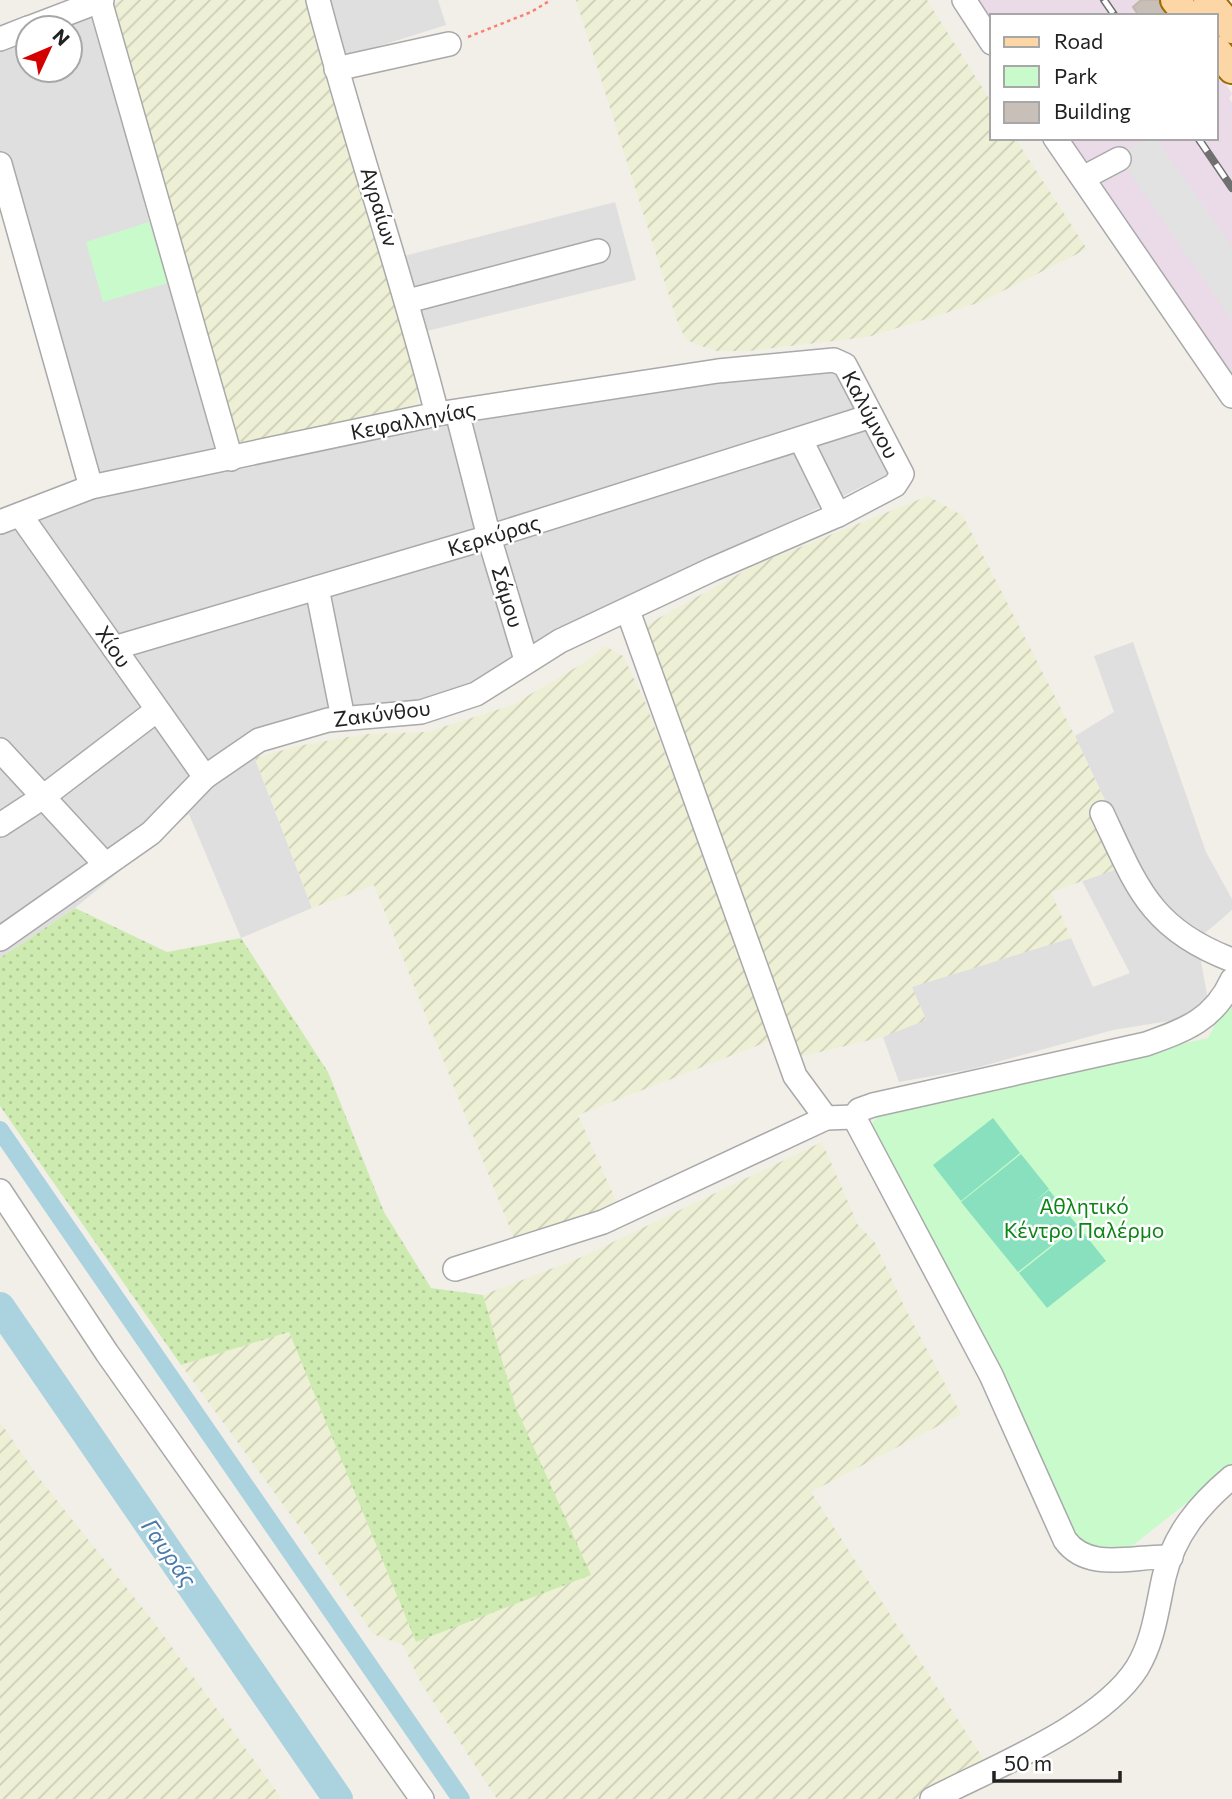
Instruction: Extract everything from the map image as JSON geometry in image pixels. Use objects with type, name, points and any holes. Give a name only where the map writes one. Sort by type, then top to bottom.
[{"type":"main road","points":[[1175,0],[1186,14]]},
{"type":"main road","points":[[1208,0],[1232,29]]},
{"type":"main road","points":[[1218,52],[1232,69]]},
{"type":"street","name":"Αγραίων","points":[[318,0],[336,69],[408,301],[447,413]]},
{"type":"street","points":[[964,0],[990,40]]},
{"type":"street","points":[[66,14],[101,1],[231,459]]},
{"type":"street","points":[[336,69],[449,44]]},
{"type":"street","points":[[1056,140],[1232,396]]},
{"type":"street","points":[[1083,178],[1119,159]]},
{"type":"street","points":[[0,164],[91,488]]},
{"type":"street","points":[[408,301],[598,251]]},
{"type":"street","name":"Κεφαλληνίας","points":[[11,519],[91,488],[447,413],[718,371],[834,360]]},
{"type":"street","name":"Καλύμνου","points":[[834,360],[845,365],[902,474]]},
{"type":"street","name":"Σάμου","points":[[447,413],[489,537],[526,660]]},
{"type":"street","name":"Κερκύρας","points":[[114,648],[489,537],[871,416]]},
{"type":"street","points":[[800,440],[838,515]]},
{"type":"street","name":"Ζακύνθου","points":[[0,939],[161,825],[205,778],[259,740],[293,728],[344,719],[421,712],[476,694],[560,641],[713,569],[838,515],[895,485],[902,474]]},
{"type":"street","name":"Χίου","points":[[11,519],[114,648],[205,778]]},
{"type":"street","points":[[317,588],[344,719]]},
{"type":"street","points":[[628,611],[774,1024],[797,1080],[826,1118]]},
{"type":"street","points":[[0,825],[43,797],[157,710]]},
{"type":"street","points":[[0,750],[105,864]]},
{"type":"street","points":[[1102,813],[1151,908],[1188,939],[1232,960]]},
{"type":"street","points":[[854,1117],[858,1111],[873,1105],[1146,1044],[1177,1033],[1219,1006],[1232,980]]},
{"type":"street","points":[[455,1269],[603,1222],[826,1118],[854,1117]]},
{"type":"street","points":[[854,1117],[991,1375],[1065,1539],[1077,1553],[1094,1560],[1171,1557]]},
{"type":"street","points":[[0,1191],[107,1353],[422,1799]]},
{"type":"street","points":[[932,1799],[1085,1720],[1111,1700],[1132,1676],[1145,1652],[1171,1557],[1187,1522],[1200,1505],[1232,1477]]},
{"type":"path","points":[[449,44],[537,9],[551,0]]},
{"type":"shaded area","points":[[94,0],[149,222],[227,472],[452,423],[833,363],[894,471],[525,652],[469,689],[412,707],[247,738],[312,908],[241,938],[189,814],[75,908],[0,958],[0,509],[76,482],[0,200],[0,27],[14,23],[14,84],[84,84],[84,14],[45,14]]},
{"type":"shaded area","points":[[326,0],[438,0],[446,25],[341,58]]},
{"type":"shaded area","points":[[977,0],[1161,0],[1172,14],[990,14],[990,20]]},
{"type":"shaded area","points":[[1218,71],[1232,94],[1229,98],[1232,103],[1232,377],[1070,140],[1218,140]]},
{"type":"shaded area","points":[[1145,140],[1157,140],[1232,247],[1232,320],[1117,155]]},
{"type":"shaded area","points":[[615,202],[636,280],[423,332],[400,257]]},
{"type":"shaded area","points":[[1133,642],[1206,852],[1232,899],[1232,910],[1197,940],[1208,1000],[1175,1020],[1113,1030],[972,1069],[899,1082],[883,1037],[926,1019],[911,987],[1071,938],[1093,987],[1130,973],[1082,881],[1134,863],[1075,736],[1114,712],[1094,656]]},
{"type":"green space","points":[[122,0],[308,0],[419,382],[417,403],[402,410],[247,444],[237,440],[108,5]]},
{"type":"green space","points":[[576,0],[927,0],[990,100],[990,140],[1016,140],[1087,249],[981,302],[868,337],[748,351],[717,351],[686,339],[678,324]]},
{"type":"green space","points":[[149,222],[168,283],[103,302],[86,242]]},
{"type":"green space","points":[[928,496],[963,516],[1075,736],[1134,863],[1051,892],[1071,938],[912,987],[926,1020],[883,1037],[795,1058],[639,629],[755,565]]},
{"type":"green space","points":[[605,646],[623,656],[644,699],[774,1039],[578,1115],[617,1203],[516,1244],[374,885],[312,908],[255,758],[298,746],[365,734],[427,732],[512,705],[587,661]]},
{"type":"green space","points":[[75,908],[167,952],[241,938],[328,1072],[384,1212],[431,1288],[483,1295],[516,1408],[591,1575],[416,1642],[289,1332],[181,1365],[0,1106],[0,958]]},
{"type":"green space","name":"Αθλητικό Κέντρο Παλέρμο","points":[[1232,993],[1232,1467],[1127,1550],[1118,1552],[1077,1545],[871,1125],[882,1111],[1208,1038]]},
{"type":"green space","points":[[993,1118],[1020,1153],[961,1201],[933,1165]]},
{"type":"green space","points":[[822,1142],[858,1225],[874,1241],[905,1308],[961,1414],[811,1492],[984,1760],[931,1786],[915,1799],[497,1799],[421,1683],[403,1645],[373,1634],[309,1540],[181,1365],[289,1332],[416,1641],[516,1408],[483,1295],[582,1257]]},
{"type":"green space","points":[[1021,1154],[1049,1189],[1034,1202],[1049,1190],[1077,1225],[1018,1272],[961,1202]]},
{"type":"green space","points":[[1078,1226],[1106,1261],[1047,1308],[1019,1273]]},
{"type":"green space","points":[[0,1422],[39,1478],[153,1621],[282,1799],[0,1799]]},
{"type":"building","points":[[1141,0],[1159,0],[1165,14],[1138,14],[1133,7]]},
{"type":"waterway","points":[[0,1130],[461,1799]]},
{"type":"waterway","name":"Γαυράς","points":[[0,1307],[338,1799]]},
{"type":"railway","points":[[1104,0],[1114,14]]},
{"type":"railway","points":[[1199,140],[1232,188]]}]
